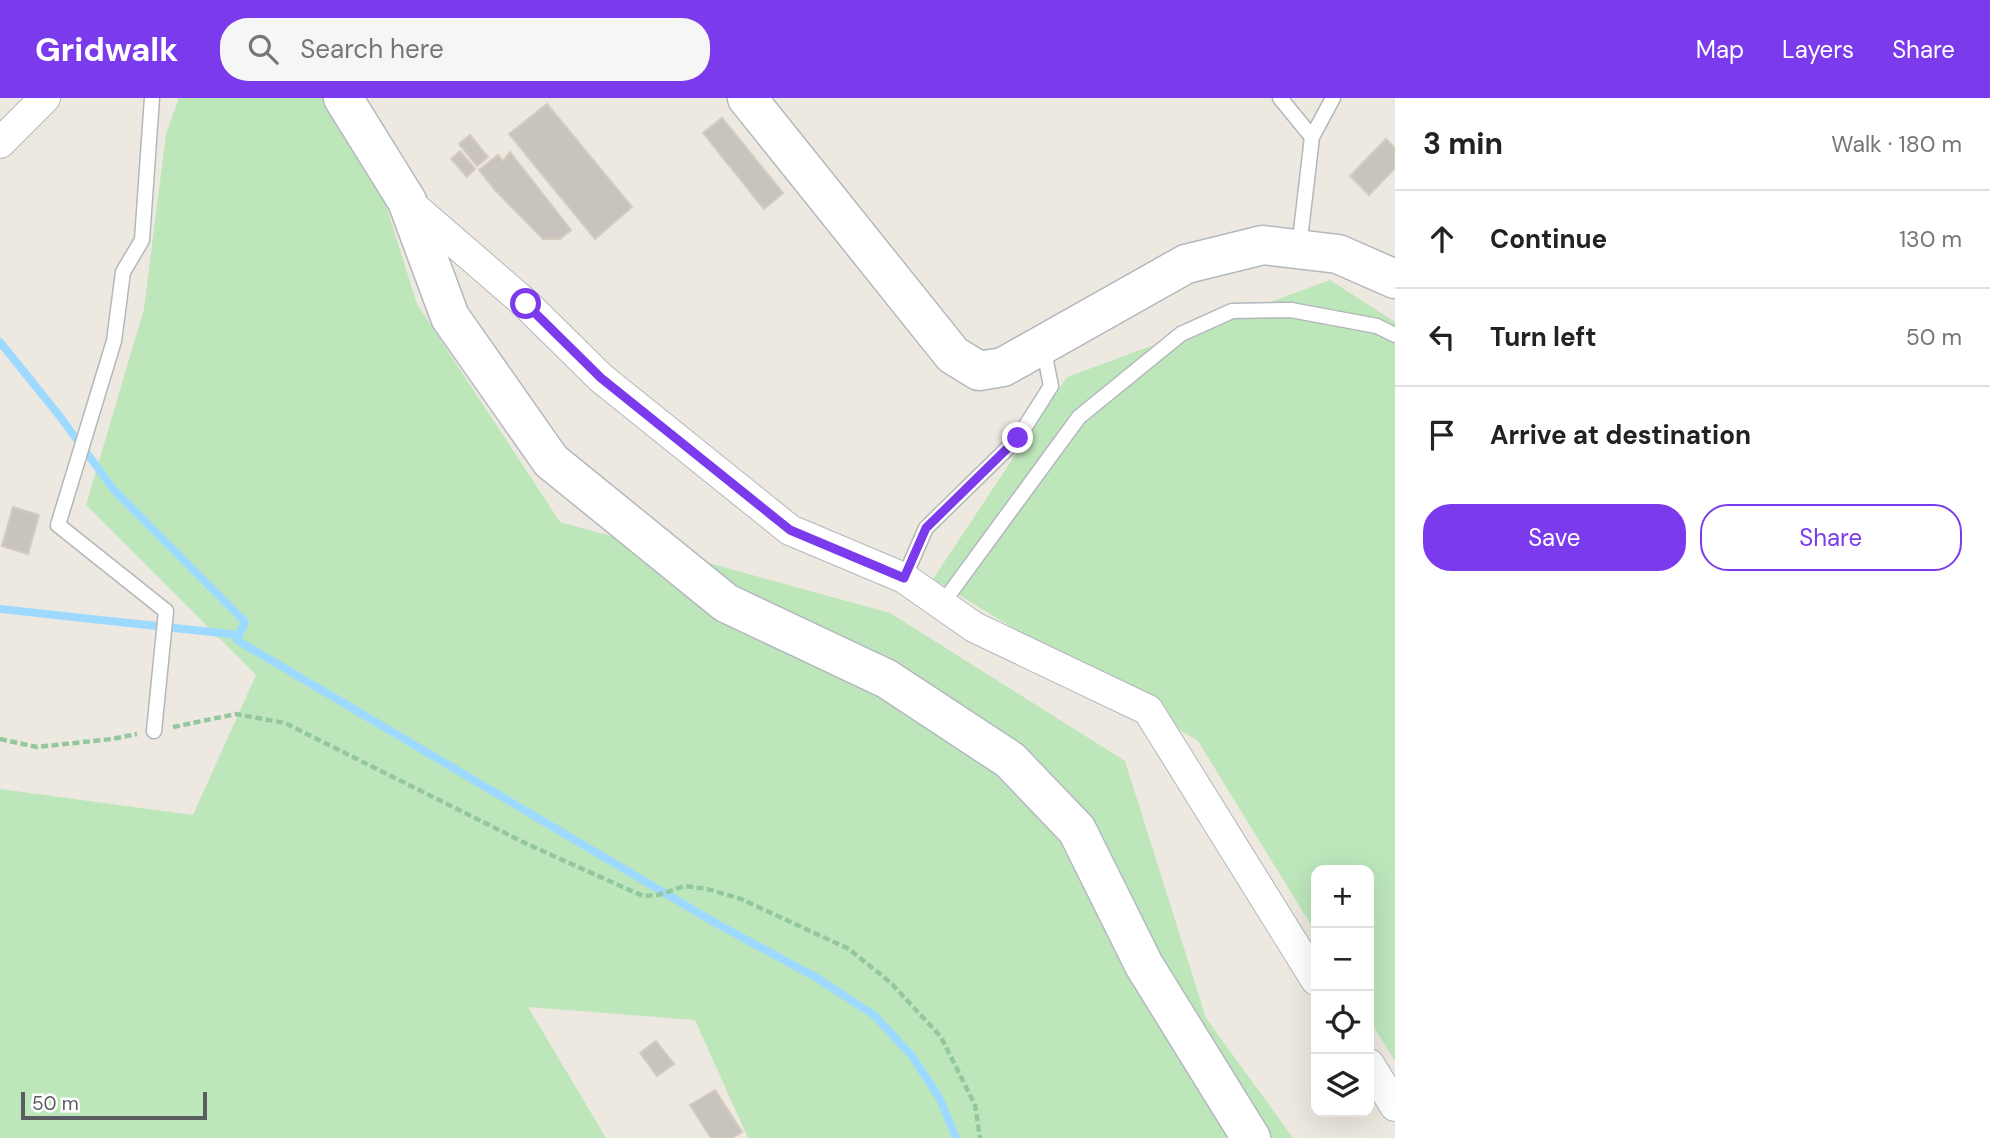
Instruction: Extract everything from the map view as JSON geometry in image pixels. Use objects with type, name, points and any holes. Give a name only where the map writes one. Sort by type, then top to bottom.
[{"type":"street","points":[[0,144],[46,98]]},
{"type":"street","points":[[343,98],[407,201],[450,317],[551,461],[726,603],[887,678],[1010,760],[1077,830],[1144,965],[1251,1138]]},
{"type":"street","points":[[747,98],[953,355],[979,371],[1003,368],[1186,264],[1263,245],[1338,254],[1395,279]]},
{"type":"street","points":[[407,201],[526,304],[601,378],[790,530],[904,578],[974,627],[1148,710],[1311,972]]},
{"type":"street","points":[[1374,1072],[1395,1106]]},
{"type":"lane","points":[[152,98],[142,240],[123,272],[114,341],[58,525],[166,611],[154,731]]},
{"type":"lane","points":[[1280,98],[1312,137]]},
{"type":"lane","points":[[1299,249],[1312,137],[1333,98]]},
{"type":"lane","points":[[942,604],[1079,417],[1181,334],[1232,311],[1291,310],[1377,326],[1395,335]]},
{"type":"lane","points":[[904,578],[926,528],[1018,438],[1051,387],[1043,345]]},
{"type":"path","points":[[0,739],[37,747],[112,740],[236,714],[285,723],[529,845],[643,897],[685,886],[741,899],[849,950],[891,983],[941,1037],[975,1105],[980,1138]]},
{"type":"green space","points":[[179,98],[332,98],[378,180],[417,304],[560,522],[890,613],[1125,761],[1206,1018],[1293,1138],[748,1138],[695,1020],[528,1007],[606,1138],[0,1138],[0,789],[193,815],[256,675],[86,505],[144,309],[166,134]]},
{"type":"green space","points":[[1330,280],[1395,322],[1395,1061],[1374,1027],[1374,865],[1311,865],[1311,925],[1198,741],[933,579],[1067,377]]},
{"type":"building","points":[[547,104],[632,207],[595,239],[509,134]]},
{"type":"building","points":[[722,118],[783,193],[764,209],[703,133]]},
{"type":"building","points":[[470,135],[488,157],[477,166],[459,144]]},
{"type":"building","points":[[1386,139],[1395,148],[1395,168],[1369,195],[1350,176]]},
{"type":"building","points":[[460,151],[475,169],[467,177],[451,159]]},
{"type":"building","points":[[510,152],[571,230],[560,239],[543,239],[479,170],[498,155],[503,161]]},
{"type":"building","points":[[13,507],[39,515],[28,554],[2,546]]},
{"type":"building","points":[[656,1041],[674,1064],[657,1076],[640,1053]]},
{"type":"building","points":[[715,1090],[742,1132],[732,1138],[711,1138],[690,1105]]},
{"type":"waterway","points":[[0,342],[114,490],[245,622],[238,637]]},
{"type":"waterway","points":[[0,609],[239,635],[237,640],[712,921],[817,978],[874,1015],[912,1056],[940,1099],[956,1138]]},
{"type":"route","points":[[526,304],[601,378],[790,530],[904,578],[926,528],[1018,438]]}]
